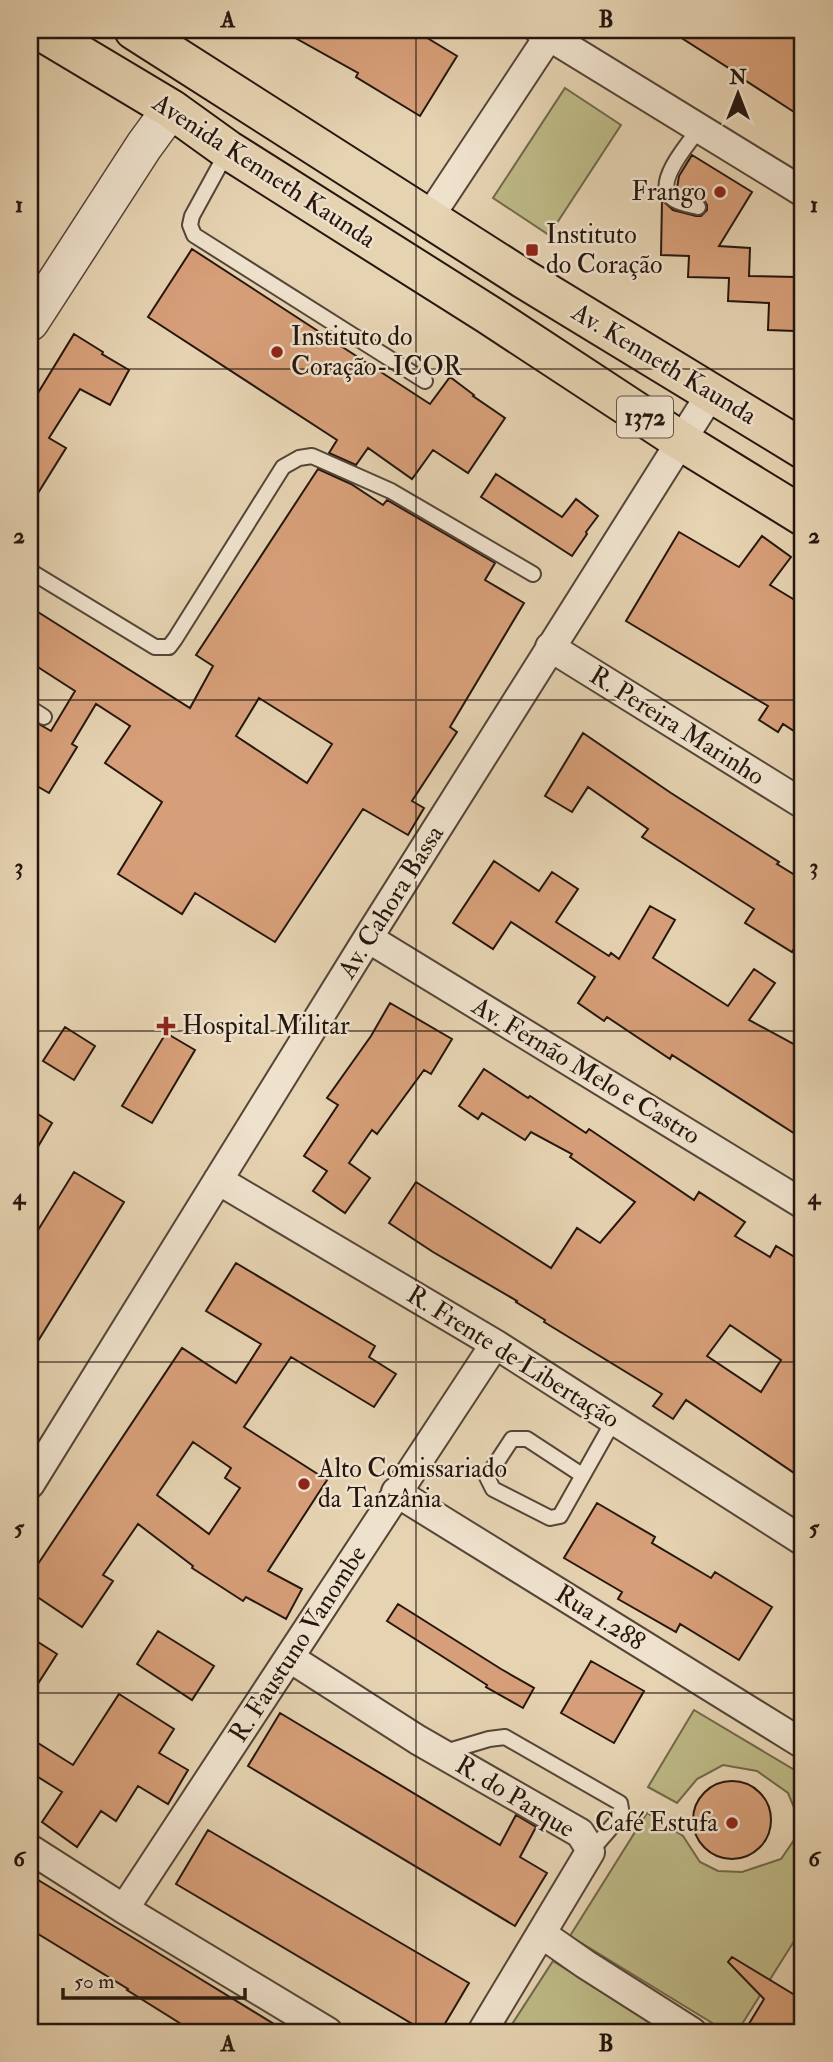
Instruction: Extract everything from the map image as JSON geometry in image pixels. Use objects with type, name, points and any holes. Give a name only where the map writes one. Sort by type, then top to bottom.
[{"type":"main road","name":"Avenida Kenneth Kaunda","points":[[39,30],[172,109],[228,150],[489,315]]},
{"type":"main road","name":"Avenida Kenneth Kaunda","points":[[134,30],[524,279]]},
{"type":"main road","name":"Av. Kenneth Kaunda","points":[[524,279],[803,449]]},
{"type":"main road","name":"Av. Kenneth Kaunda","points":[[489,315],[803,516]]},
{"type":"street","points":[[428,219],[544,33],[803,192]]},
{"type":"street","points":[[30,323],[144,146],[172,109]]},
{"type":"street","name":"Av. Cahora Bassa","points":[[30,1484],[368,938],[712,392]]},
{"type":"street","name":"R. Pereira Marinho","points":[[550,647],[803,804]]},
{"type":"street","name":"Av. Fernão Melo e Castro","points":[[368,938],[803,1204]]},
{"type":"street","name":"R. Frente de Libertação","points":[[218,1180],[495,1343],[803,1541]]},
{"type":"street","name":"R. Faustuno Vanombe","points":[[124,1909],[495,1343]]},
{"type":"street","name":"Rua 1.288","points":[[397,1492],[803,1744]]},
{"type":"street","name":"R. do Parque","points":[[290,1658],[441,1753],[580,1833],[587,1844],[590,1852],[482,2032]]},
{"type":"street","points":[[30,1849],[328,2032]]},
{"type":"street","points":[[542,1934],[692,2032]]},
{"type":"lane","points":[[698,207],[672,198],[667,191],[668,180],[677,157],[700,128]]},
{"type":"lane","points":[[228,150],[192,216],[194,235],[425,382]]},
{"type":"lane","points":[[30,571],[155,647],[169,647],[284,467],[299,458],[312,456],[391,491],[533,574]]},
{"type":"lane","points":[[30,708],[44,717]]},
{"type":"lane","points":[[582,1475],[527,1439],[513,1439],[487,1478],[493,1489],[550,1518],[560,1516],[614,1420]]},
{"type":"lane","points":[[441,1753],[505,1737],[620,1803],[622,1815],[590,1852]]},
{"type":"shaded area","points":[[565,88],[621,125],[549,235],[493,198]]},
{"type":"shaded area","points":[[694,1710],[803,1775],[803,1927],[737,2032],[727,2032],[570,1936],[647,1813],[683,1836],[700,1862],[718,1871],[742,1872],[781,1859],[794,1840],[798,1817],[788,1793],[757,1771],[723,1765],[697,1779],[677,1803],[648,1787]]},
{"type":"shaded area","points":[[553,1961],[664,2032],[507,2032]]},
{"type":"building","points":[[281,30],[414,30],[457,56],[420,116],[356,77],[358,73]]},
{"type":"building","points":[[669,30],[781,30],[803,44],[803,99],[794,112]]},
{"type":"building","points":[[692,155],[752,192],[719,246],[750,248],[749,276],[796,277],[795,331],[768,330],[769,303],[728,301],[729,278],[688,277],[689,256],[661,255],[662,200],[673,210],[696,216],[701,216],[707,210],[704,200],[677,188],[679,176]]},
{"type":"building","name":"Instituto do Coração- ICOR","points":[[192,249],[430,404],[450,377],[505,418],[468,473],[433,450],[412,479],[368,448],[356,465],[329,453],[337,440],[148,317]]},
{"type":"building","points":[[74,334],[129,370],[110,405],[80,389],[49,438],[66,448],[30,506],[30,406]]},
{"type":"building","points":[[318,469],[351,484],[383,505],[387,500],[495,563],[485,580],[524,603],[450,727],[457,732],[412,801],[424,808],[408,835],[363,809],[275,942],[195,893],[182,914],[118,874],[162,802],[105,763],[130,726],[96,704],[72,744],[77,747],[49,793],[30,782],[30,719],[51,731],[75,691],[30,662],[30,607],[190,708],[213,666],[196,655]],"holes":[[[259,698],[332,744],[307,783],[236,736]]]},
{"type":"building","points":[[496,474],[562,517],[576,499],[598,516],[572,556],[481,497]]},
{"type":"building","points":[[679,532],[739,567],[762,536],[791,557],[770,585],[803,605],[803,737],[783,724],[778,732],[759,720],[768,706],[626,621]]},
{"type":"building","points":[[583,733],[803,880],[803,934],[792,952],[745,923],[754,909],[642,837],[648,829],[588,787],[572,812],[545,796]]},
{"type":"building","points":[[494,861],[539,891],[552,872],[578,889],[556,922],[609,956],[611,953],[619,959],[650,906],[675,920],[653,958],[728,1006],[754,969],[775,983],[749,1020],[803,1049],[803,1139],[672,1055],[670,1059],[607,1017],[604,1021],[578,1003],[595,977],[511,922],[493,949],[453,923]]},
{"type":"building","points":[[390,1003],[452,1039],[431,1074],[424,1070],[377,1134],[372,1130],[349,1163],[370,1178],[345,1213],[313,1191],[327,1171],[304,1156],[338,1105],[327,1098],[371,1036]]},
{"type":"building","points":[[65,1027],[95,1046],[74,1080],[43,1061]]},
{"type":"building","points":[[166,1033],[195,1050],[152,1123],[122,1106]]},
{"type":"building","points":[[484,1069],[586,1133],[589,1129],[694,1200],[699,1192],[745,1222],[735,1236],[770,1257],[776,1246],[803,1262],[803,1479],[686,1400],[673,1419],[653,1406],[662,1394],[389,1223],[416,1182],[551,1268],[577,1228],[600,1243],[635,1202],[570,1157],[572,1154],[531,1132],[525,1140],[482,1113],[478,1119],[459,1106]],"holes":[[[730,1325],[781,1360],[761,1392],[707,1356]]]},
{"type":"building","points":[[30,1109],[52,1123],[30,1160]]},
{"type":"building","points":[[74,1172],[124,1202],[30,1354],[30,1243]]},
{"type":"building","points":[[236,1263],[375,1346],[369,1357],[396,1374],[374,1407],[291,1357],[244,1427],[327,1480],[268,1571],[302,1589],[286,1619],[246,1597],[243,1601],[192,1568],[193,1566],[138,1524],[103,1575],[113,1581],[82,1627],[30,1592],[30,1576],[182,1348],[236,1383],[261,1344],[206,1311]],"holes":[[[193,1442],[231,1468],[225,1478],[240,1488],[209,1534],[157,1495]]]},
{"type":"building","points":[[597,1503],[655,1537],[652,1543],[711,1578],[715,1572],[772,1607],[739,1660],[680,1624],[676,1632],[618,1599],[622,1592],[564,1558]]},
{"type":"building","points":[[398,1604],[534,1688],[523,1708],[486,1687],[487,1685],[387,1621]]},
{"type":"building","points":[[158,1631],[214,1666],[192,1700],[137,1664]]},
{"type":"building","points":[[30,1637],[57,1654],[30,1696]]},
{"type":"building","points":[[591,1661],[644,1691],[614,1743],[561,1713]]},
{"type":"building","points":[[119,1694],[174,1729],[159,1753],[188,1770],[168,1804],[138,1786],[116,1821],[101,1811],[77,1847],[42,1822],[62,1792],[30,1772],[30,1738],[73,1765]]},
{"type":"building","points":[[280,1713],[500,1845],[516,1815],[536,1827],[520,1857],[547,1873],[515,1926],[248,1766]]},
{"type":"building","name":"Café Estufa","points":[[732,1781],[747,1784],[764,1798],[771,1820],[768,1835],[754,1852],[732,1859],[717,1856],[700,1842],[693,1820],[696,1805],[710,1788]]},
{"type":"building","points":[[208,1830],[469,1983],[440,2032],[426,2032],[176,1884]]},
{"type":"building","points":[[30,1875],[287,2032],[194,2032],[30,1929]]},
{"type":"building","points":[[732,1957],[803,2000],[803,2032],[744,2032],[764,1999],[728,1962]]},
{"type":"place","name":"Frango","points":[[720,192]]},
{"type":"place","name":"Instituto do Coração","points":[[532,250]]},
{"type":"place","name":"Instituto do Coração- ICOR","points":[[277,352]]},
{"type":"place","name":"Hospital Militar","points":[[166,1026]]},
{"type":"place","name":"Alto Comissariado da Tanzânia","points":[[304,1484]]},
{"type":"place","name":"Café Estufa","points":[[732,1823]]}]
